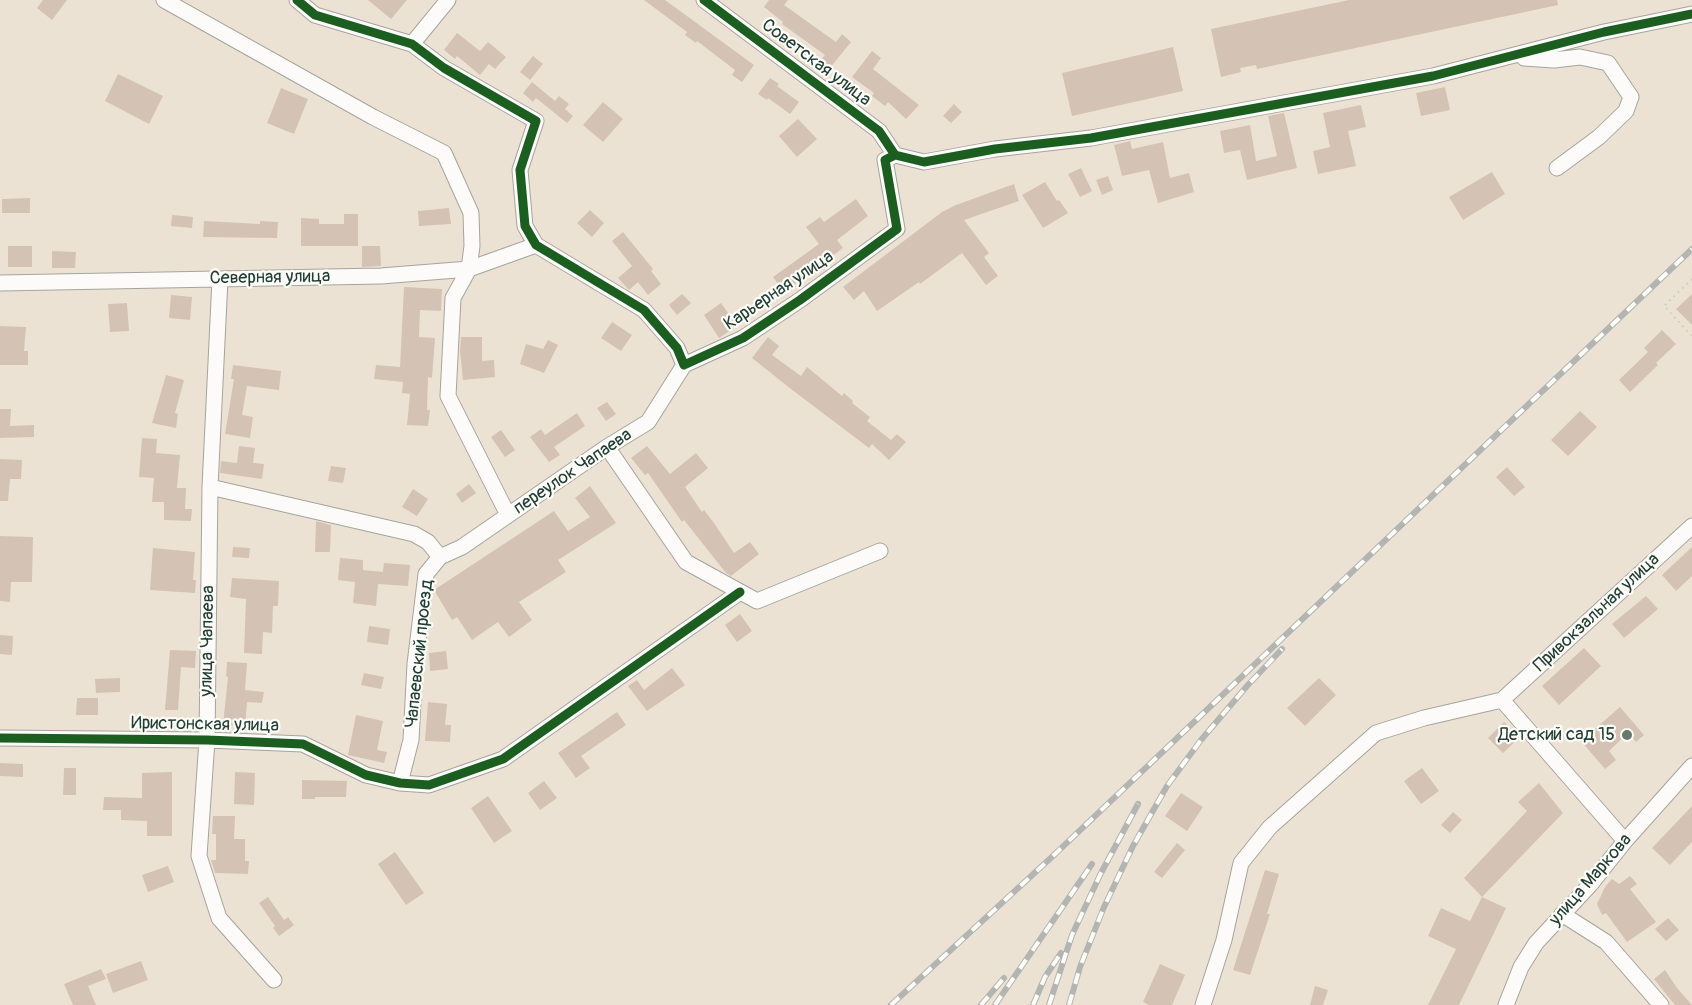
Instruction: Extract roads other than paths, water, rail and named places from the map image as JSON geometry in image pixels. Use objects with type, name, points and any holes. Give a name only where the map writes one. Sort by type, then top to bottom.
[{"type":"street","points":[[164,0],[373,117],[444,153],[471,213],[472,246],[469,269],[453,298],[448,396],[508,515]]},
{"type":"street","points":[[297,0],[315,15],[412,44],[444,68],[536,121],[520,170],[525,226],[536,246],[644,310],[677,348],[684,365]]},
{"type":"street","points":[[412,44],[448,0]]},
{"type":"street","name":"Советская улица","points":[[704,0],[879,131],[895,155]]},
{"type":"street","points":[[895,155],[924,162],[995,149],[1091,138],[1433,76],[1604,32],[1692,14]]},
{"type":"street","points":[[1510,57],[1554,60],[1580,57],[1608,63],[1630,97],[1626,111],[1599,137],[1557,168]]},
{"type":"street","name":"Карьерная улица","points":[[684,365],[742,338],[800,300],[897,229],[885,160],[895,155]]},
{"type":"street","name":"Северная улица","points":[[0,283],[381,276],[469,269],[536,246]]},
{"type":"street","name":"улица Чапаева","points":[[220,279],[210,487],[207,740],[199,856],[219,918],[274,980]]},
{"type":"street","name":"переулок Чапаева","points":[[440,557],[462,547],[607,447],[648,422],[684,365]]},
{"type":"street","points":[[607,447],[686,562],[757,601],[880,551]]},
{"type":"street","name":"Чапаевский проезд","points":[[210,487],[414,534],[428,542],[440,557],[426,574],[415,664],[411,740],[400,783]]},
{"type":"street","name":"Привокзальная улица","points":[[1203,1005],[1224,940],[1241,863],[1270,826],[1376,734],[1424,718],[1502,700],[1692,526]]},
{"type":"street","name":"Иристонская улица","points":[[0,738],[207,740],[303,744],[366,775],[400,783],[429,784],[503,759],[740,592]]},
{"type":"street","points":[[1502,700],[1625,841]]},
{"type":"street","name":"улица Маркова","points":[[1506,1005],[1521,967],[1536,943],[1590,885],[1625,841],[1692,766]]},
{"type":"street","points":[[1562,914],[1606,942],[1661,1005]]},
{"type":"railway","points":[[891,1005],[1054,855],[1692,249]]},
{"type":"railway","points":[[1069,1005],[1080,967],[1104,907],[1133,846],[1167,786],[1201,740],[1282,649]]},
{"type":"railway","points":[[1049,1005],[1072,935],[1101,873],[1138,804]]},
{"type":"railway","points":[[995,1005],[1092,864]]},
{"type":"railway","points":[[1033,1005],[1045,977],[1061,953]]},
{"type":"railway","points":[[981,1005],[1004,978]]},
{"type":"place","name":"Детский сад 15","points":[[1627,735]]}]
